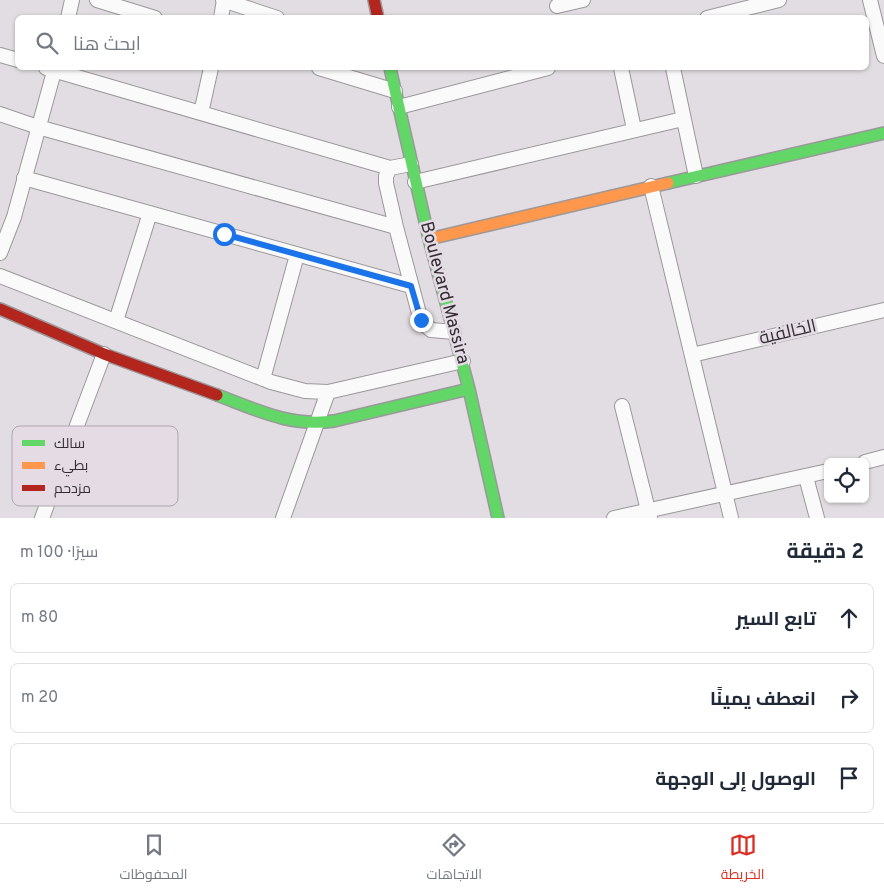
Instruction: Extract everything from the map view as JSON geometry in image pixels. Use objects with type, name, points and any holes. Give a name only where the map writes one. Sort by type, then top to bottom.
[{"type":"street","points":[[69,15],[72,0]]},
{"type":"street","points":[[97,0],[144,15]]},
{"type":"street","points":[[222,15],[224,0],[269,15]]},
{"type":"street","points":[[374,0],[377,15]]},
{"type":"street","points":[[557,8],[583,0]]},
{"type":"street","points":[[719,15],[779,0]]},
{"type":"street","points":[[870,0],[884,56]]},
{"type":"street","points":[[0,55],[15,59]]},
{"type":"street","points":[[0,253],[14,217],[38,127],[51,70]]},
{"type":"street","points":[[58,70],[390,168],[411,164]]},
{"type":"street","points":[[201,113],[211,70]]},
{"type":"street","points":[[326,70],[395,91]]},
{"type":"street","name":"Boulevard Massira","points":[[390,70],[429,240],[470,388],[498,518]]},
{"type":"street","points":[[399,107],[540,70]]},
{"type":"street","points":[[621,70],[634,129]]},
{"type":"street","points":[[673,70],[696,176]]},
{"type":"street","points":[[0,114],[38,127],[396,227]]},
{"type":"street","points":[[415,182],[683,119]]},
{"type":"street","points":[[429,240],[650,186],[884,133]]},
{"type":"street","points":[[390,168],[386,176],[386,183],[421,320],[430,330],[454,332]]},
{"type":"street","points":[[24,178],[411,286]]},
{"type":"street","points":[[650,186],[731,518]]},
{"type":"street","points":[[116,321],[150,213]]},
{"type":"street","points":[[263,379],[298,254]]},
{"type":"street","points":[[0,276],[288,388],[328,392],[463,361]]},
{"type":"street","points":[[0,309],[104,354],[281,419],[297,423],[316,424],[470,388]]},
{"type":"street","name":"الخالفية","points":[[692,355],[884,310]]},
{"type":"street","points":[[77,426],[104,354]]},
{"type":"street","points":[[282,518],[328,392]]},
{"type":"street","points":[[622,406],[649,514]]},
{"type":"street","points":[[869,461],[884,457]]},
{"type":"street","points":[[614,518],[649,514],[725,493],[824,472]]},
{"type":"street","points":[[806,477],[816,518]]},
{"type":"street","points":[[42,518],[47,506]]},
{"type":"traffic: fast","points":[[390,70],[429,239],[469,389],[498,518]]},
{"type":"traffic: fast","points":[[668,183],[884,133]]},
{"type":"traffic: fast","points":[[217,395],[274,416],[303,422],[318,422],[334,421],[469,389]]},
{"type":"traffic: slow","points":[[429,239],[668,183]]},
{"type":"traffic: jam","points":[[374,0],[377,15]]},
{"type":"traffic: jam","points":[[0,309],[104,354],[217,395]]},
{"type":"route","points":[[224,234],[411,286],[421,320]]}]
